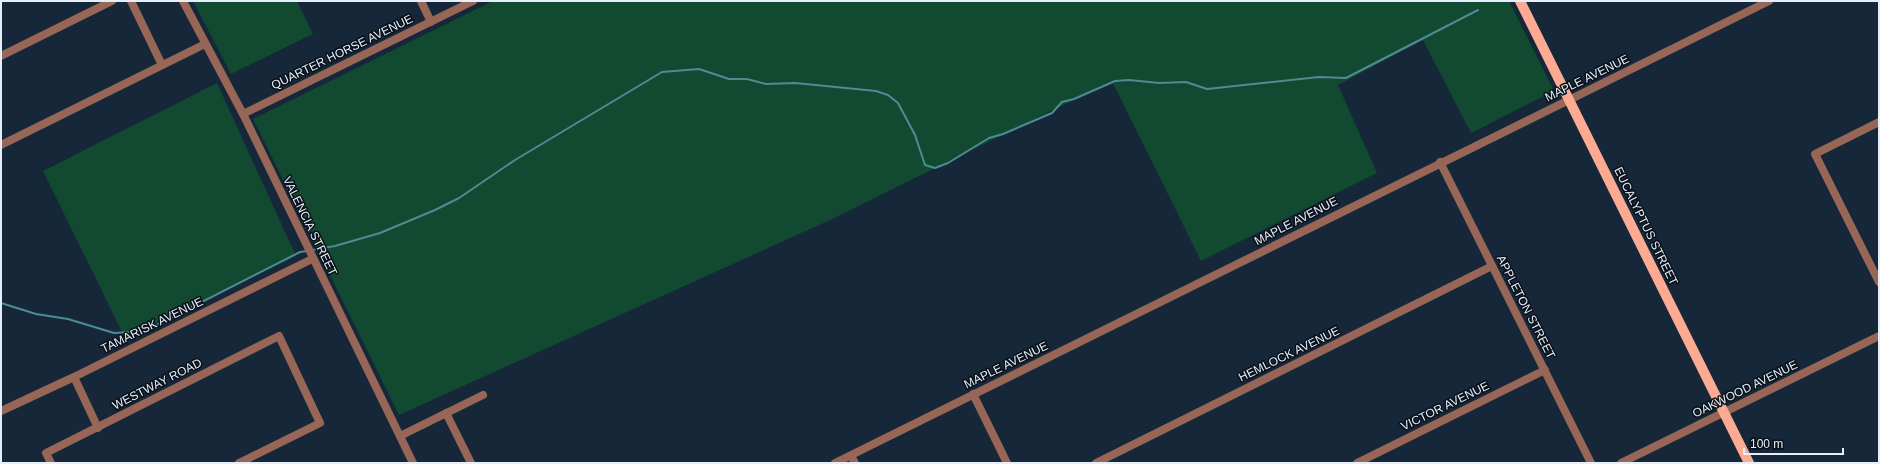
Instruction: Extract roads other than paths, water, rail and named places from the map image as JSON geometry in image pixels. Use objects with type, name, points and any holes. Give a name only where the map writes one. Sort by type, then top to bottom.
[{"type":"main road","name":"EUCALYPTUS STREET","points":[[1520,1],[1749,463]]},
{"type":"street","points":[[1,56],[112,1]]},
{"type":"street","points":[[131,1],[162,65]]},
{"type":"street","name":"VALENCIA STREET","points":[[183,1],[243,114],[412,463]]},
{"type":"street","points":[[421,1],[431,22]]},
{"type":"street","name":"QUARTER HORSE AVENUE","points":[[243,114],[473,1]]},
{"type":"street","name":"MAPLE AVENUE","points":[[835,463],[853,459],[973,394],[1440,162],[1569,101],[1769,1]]},
{"type":"street","points":[[1,144],[205,44]]},
{"type":"street","points":[[1879,122],[1815,154],[1879,282]]},
{"type":"street","name":"APPLETON STREET","points":[[1440,162],[1591,463]]},
{"type":"street","name":"TAMARISK AVENUE","points":[[1,411],[74,377],[312,259]]},
{"type":"street","name":"HEMLOCK AVENUE","points":[[1096,463],[1492,266]]},
{"type":"street","name":"WESTWAY ROAD","points":[[50,463],[46,453],[279,336],[320,423],[239,463]]},
{"type":"street","name":"OAKWOOD AVENUE","points":[[1621,463],[1879,336]]},
{"type":"street","name":"VICTOR AVENUE","points":[[1357,463],[1544,370]]},
{"type":"street","points":[[74,377],[98,428]]},
{"type":"street","points":[[973,394],[1007,463]]},
{"type":"street","points":[[400,436],[483,395]]},
{"type":"street","points":[[446,413],[471,463]]},
{"type":"waterway","points":[[313,250],[335,246],[380,233],[435,210],[459,198],[515,160],[662,72],[699,69],[729,79],[747,79],[766,84],[795,83],[876,91],[888,95],[898,103],[915,135],[925,165],[935,168],[948,163],[989,138],[1003,134],[1052,113],[1062,102],[1074,99],[1115,81],[1129,80],[1159,83],[1186,82],[1207,89],[1319,77],[1346,78],[1478,10]]},
{"type":"waterway","points":[[1,303],[36,314],[68,319],[114,333],[145,331],[300,252],[307,251]]}]
